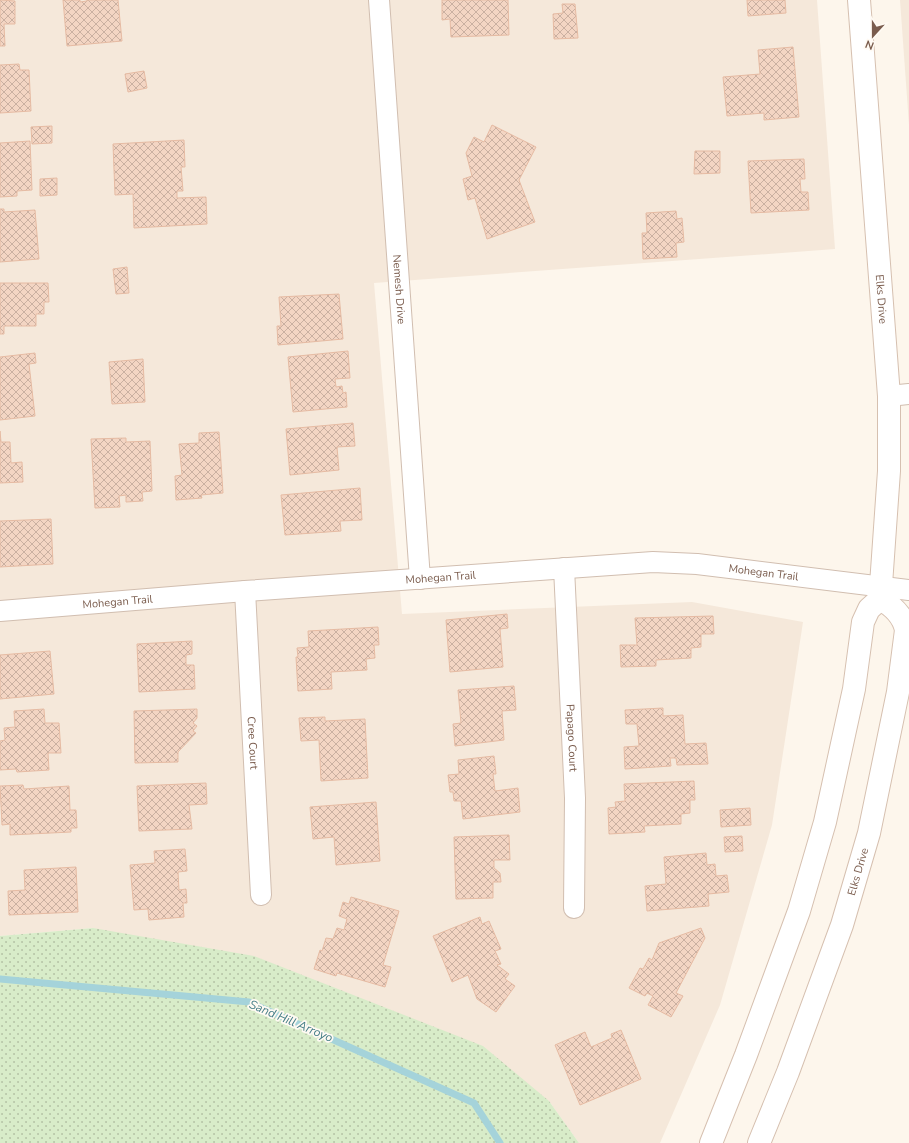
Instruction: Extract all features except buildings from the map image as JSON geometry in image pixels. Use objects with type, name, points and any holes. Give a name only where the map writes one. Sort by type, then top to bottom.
[{"type":"main road","name":"Elks Drive","points":[[759,1143],[788,1072],[842,926],[869,833],[898,692],[906,630],[900,614],[881,592],[889,471],[899,395],[859,0]]},
{"type":"main road","points":[[711,1143],[746,1056],[799,911],[825,822],[854,689],[863,622],[869,609],[881,592]]},
{"type":"street","name":"Nemesh Drive","points":[[379,0],[420,579]]},
{"type":"street","name":"Mohegan Trail","points":[[0,612],[245,591],[633,563],[675,562],[716,566],[881,592],[909,590]]},
{"type":"street","name":"Papago Court","points":[[564,568],[576,798],[574,908]]},
{"type":"street","name":"Cree Court","points":[[245,591],[261,895]]},
{"type":"shaded area","points":[[0,0],[817,0],[835,249],[374,283],[402,614],[692,602],[803,622],[772,825],[720,1005],[660,1143],[579,1143],[549,1101],[93,928],[0,936]]},
{"type":"shaded area","points":[[900,0],[909,0],[909,125]]},
{"type":"green space","points":[[93,928],[254,956],[483,1046],[549,1101],[579,1143],[0,1143],[0,936]]},
{"type":"waterway","name":"Sand Hill Arroyo","points":[[0,979],[249,1002],[474,1103],[500,1143]]}]
